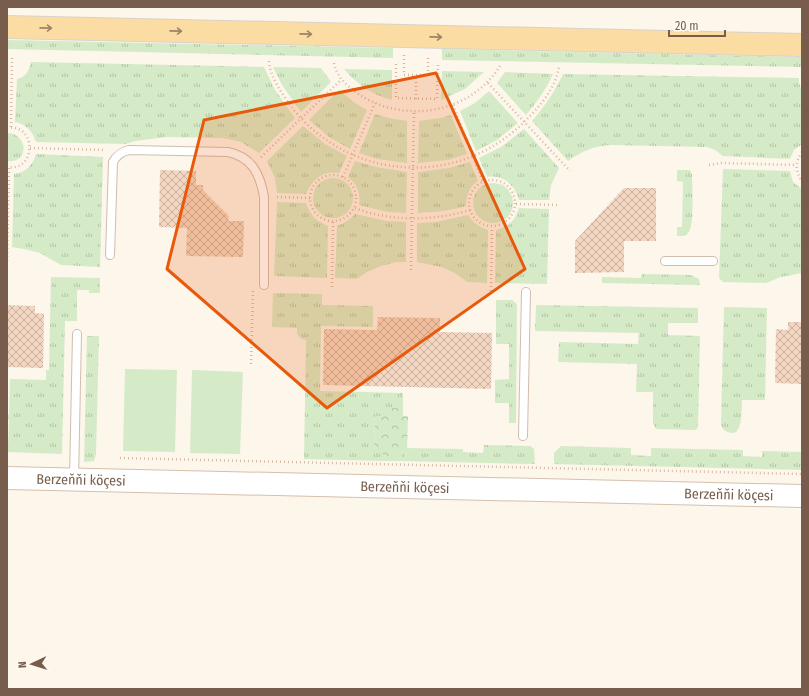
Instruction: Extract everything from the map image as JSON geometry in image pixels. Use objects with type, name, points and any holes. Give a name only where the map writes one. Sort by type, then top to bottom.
[{"type":"main road","points":[[7,27],[802,45]]},
{"type":"street","name":"Berzeňňi köçesi","points":[[7,478],[802,496]]},
{"type":"lane","points":[[110,255],[113,162],[118,155],[129,150],[228,152],[237,154],[248,161],[257,171],[262,185],[264,197],[264,285]]},
{"type":"lane","points":[[665,261],[713,261]]},
{"type":"lane","points":[[523,436],[526,292]]},
{"type":"lane","points":[[74,480],[77,334]]},
{"type":"path","points":[[11,127],[12,55]]},
{"type":"path","points":[[404,55],[404,75],[428,75],[428,56]]},
{"type":"path","points":[[269,61],[270,72],[278,87],[301,119],[327,141],[353,155],[376,163],[413,168],[430,168],[449,164],[483,152],[499,143],[513,133],[539,106],[557,76],[559,67]]},
{"type":"path","points":[[334,63],[336,72],[341,80],[362,96],[375,103],[392,109],[414,111],[439,109],[453,105],[474,94],[488,83],[500,66]]},
{"type":"path","points":[[396,64],[396,98],[416,99],[437,99],[438,65]]},
{"type":"path","points":[[416,75],[416,99]]},
{"type":"path","points":[[252,166],[341,80]]},
{"type":"path","points":[[488,83],[570,171]]},
{"type":"path","points":[[343,177],[375,103]]},
{"type":"path","points":[[453,105],[483,182]]},
{"type":"path","points":[[411,270],[414,111]]},
{"type":"path","points":[[7,128],[11,127],[18,129],[25,134],[29,140],[30,148],[29,156],[24,163],[17,167],[8,168],[7,261]]},
{"type":"path","points":[[30,148],[107,150],[118,155]]},
{"type":"path","points":[[802,152],[798,158],[796,166],[797,174],[802,181]]},
{"type":"path","points":[[709,165],[722,163],[796,166]]},
{"type":"path","points":[[334,175],[343,177],[354,187],[357,195],[354,208],[348,217],[341,221],[333,222],[325,220],[318,216],[313,210],[310,202],[314,186],[319,180],[326,176],[334,175]]},
{"type":"path","points":[[493,180],[501,181],[508,186],[513,192],[516,204],[512,216],[507,222],[500,226],[492,227],[484,225],[477,221],[470,210],[470,199],[473,191],[483,182],[493,180]]},
{"type":"path","points":[[264,197],[311,198]]},
{"type":"path","points":[[516,204],[559,205]]},
{"type":"path","points":[[354,208],[364,212],[412,218],[436,217],[470,210]]},
{"type":"path","points":[[332,287],[333,222]]},
{"type":"path","points":[[491,291],[492,227]]},
{"type":"path","points":[[251,364],[253,285]]},
{"type":"path","points":[[114,458],[802,474]]},
{"type":"highlighted area","points":[[436,73],[525,269],[327,408],[167,269],[204,120]]},
{"type":"green space","points":[[7,40],[393,48],[393,58],[7,49]]},
{"type":"green space","points":[[442,49],[802,57],[802,67],[442,60]]},
{"type":"green space","points":[[31,62],[264,67],[275,90],[295,118],[259,153],[241,142],[223,138],[167,137],[135,141],[126,144],[36,142],[28,129],[15,122],[17,79],[23,77],[27,73]]},
{"type":"green space","points":[[273,67],[321,68],[331,82],[301,112],[282,85]]},
{"type":"green space","points":[[344,69],[392,70],[392,100],[371,92]]},
{"type":"green space","points":[[442,71],[484,72],[465,89],[441,100]]},
{"type":"green space","points":[[505,72],[553,74],[541,95],[526,115],[497,83]]},
{"type":"green space","points":[[563,74],[799,78],[802,91],[802,144],[794,150],[790,159],[723,156],[715,150],[707,147],[611,145],[588,150],[578,154],[568,161],[532,121],[557,86]]},
{"type":"green space","points":[[339,90],[355,103],[367,110],[350,149],[329,137],[309,120]]},
{"type":"green space","points":[[489,91],[518,123],[497,140],[476,151],[460,111],[475,103]]},
{"type":"green space","points":[[375,114],[407,121],[407,163],[377,159],[359,153]]},
{"type":"green space","points":[[451,115],[467,154],[448,160],[418,163],[419,121]]},
{"type":"green space","points":[[303,126],[325,144],[347,156],[339,173],[333,172],[323,174],[311,184],[306,194],[277,193],[275,178],[267,161]]},
{"type":"green space","points":[[524,129],[559,168],[551,185],[549,200],[519,200],[515,190],[508,182],[498,177],[487,177],[479,158],[501,147]]},
{"type":"green space","points":[[10,133],[21,140],[24,150],[19,159],[14,161],[7,161],[7,134]]},
{"type":"green space","points":[[36,154],[103,157],[100,267],[61,265],[40,253],[12,247],[14,174],[22,172],[28,168],[33,162]]},
{"type":"green space","points":[[355,161],[376,167],[407,172],[406,213],[388,212],[359,205],[358,190],[348,177]]},
{"type":"green space","points":[[470,162],[478,181],[472,186],[469,192],[466,206],[436,212],[418,213],[418,172],[449,168]]},
{"type":"green space","points":[[723,169],[790,171],[793,182],[802,189],[802,273],[781,277],[766,283],[723,282],[719,278]]},
{"type":"green space","points":[[677,170],[690,170],[692,174],[692,223],[688,233],[683,236],[677,236],[677,227],[682,227],[683,182],[677,181]]},
{"type":"green space","points":[[337,178],[344,181],[350,187],[353,198],[352,206],[344,215],[337,218],[329,218],[322,215],[314,206],[313,194],[316,187],[325,179]]},
{"type":"green space","points":[[497,183],[504,186],[510,192],[513,203],[512,211],[504,220],[497,223],[489,223],[482,220],[474,211],[473,199],[476,192],[485,184]]},
{"type":"green space","points":[[277,202],[306,203],[309,211],[314,217],[328,226],[327,278],[274,276]]},
{"type":"green space","points":[[519,208],[549,209],[547,284],[495,283],[496,230],[510,223]]},
{"type":"green space","points":[[355,214],[387,221],[406,222],[406,262],[396,262],[381,266],[367,272],[357,279],[335,278],[337,226],[347,221]]},
{"type":"green space","points":[[468,215],[482,228],[488,230],[487,283],[467,282],[455,273],[441,267],[417,262],[417,223],[436,222]]},
{"type":"green space","points":[[642,274],[691,275],[699,279],[700,285],[602,283],[602,277],[641,278]]},
{"type":"green space","points":[[51,277],[100,278],[100,293],[89,293],[89,290],[77,290],[77,321],[65,321],[62,454],[7,452],[9,420],[7,419],[7,415],[9,415],[10,379],[46,380],[46,370],[49,370]]},
{"type":"green space","points":[[273,293],[322,294],[322,305],[373,306],[373,327],[321,326],[320,391],[403,393],[403,408],[384,408],[384,416],[375,416],[374,450],[383,451],[383,461],[304,459],[306,340],[298,336],[297,328],[272,327]]},
{"type":"green space","points":[[496,300],[512,300],[517,304],[516,423],[509,423],[509,403],[495,403],[495,380],[509,379],[509,344],[496,344]]},
{"type":"green space","points":[[536,305],[698,308],[698,323],[668,323],[668,335],[700,336],[698,427],[696,430],[656,429],[653,423],[653,392],[636,392],[637,364],[558,362],[559,342],[638,344],[639,333],[535,331]]},
{"type":"green space","points":[[724,307],[767,308],[765,400],[742,400],[741,422],[737,431],[733,433],[725,430],[721,424]]},
{"type":"green space","points":[[87,336],[99,336],[96,454],[94,461],[84,462]]},
{"type":"green space","points":[[125,369],[177,370],[175,452],[123,451]]},
{"type":"green space","points":[[192,370],[243,372],[240,454],[190,453]]},
{"type":"green space","points":[[384,408],[403,408],[403,416],[408,416],[407,451],[402,451],[402,461],[383,461],[383,451],[374,451],[375,416],[384,416]]},
{"type":"green space","points":[[484,445],[530,446],[534,449],[535,464],[402,461],[402,451],[407,451],[407,448],[463,449],[463,452],[483,453]]},
{"type":"green space","points":[[561,446],[631,448],[631,455],[651,456],[651,448],[743,450],[743,456],[762,457],[762,451],[802,452],[802,470],[554,464],[554,453]]},
{"type":"building","points":[[160,170],[196,171],[196,185],[203,185],[203,190],[229,216],[228,221],[244,221],[243,257],[186,256],[187,228],[159,227]]},
{"type":"building","points":[[624,188],[656,188],[656,241],[624,241],[624,272],[575,273],[575,241]]},
{"type":"building","points":[[7,305],[35,306],[35,313],[44,314],[43,368],[7,367]]},
{"type":"building","points":[[378,317],[440,318],[440,332],[492,333],[491,389],[323,385],[324,329],[377,330]]},
{"type":"building","points":[[788,322],[802,322],[802,384],[775,383],[776,329],[788,330]]}]
